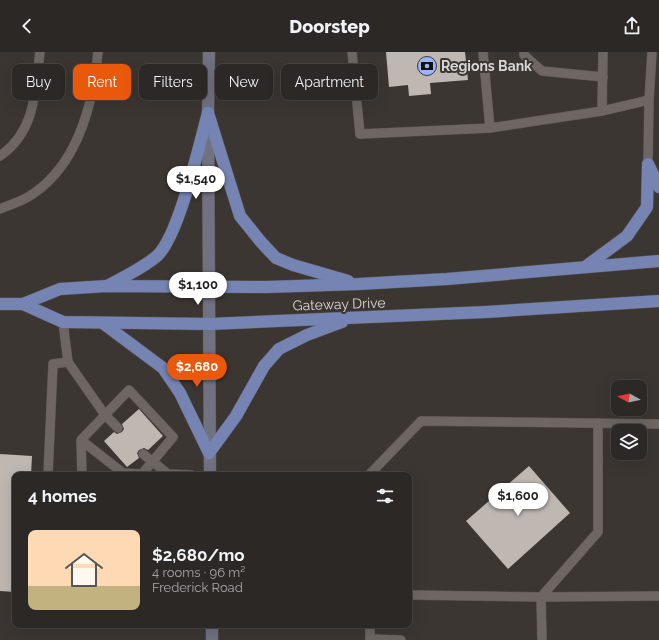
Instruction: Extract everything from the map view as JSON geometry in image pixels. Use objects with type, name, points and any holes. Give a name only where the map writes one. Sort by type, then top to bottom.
[{"type":"highway","points":[[208,113],[240,216],[261,242],[276,258],[293,265],[359,284]]},
{"type":"highway","points":[[107,286],[143,266],[158,255],[166,242],[177,221],[208,113]]},
{"type":"highway","points":[[648,164],[659,187]]},
{"type":"highway","points":[[585,267],[627,236],[647,207],[648,164]]},
{"type":"highway","name":"Gateway Drive","points":[[0,304],[23,304],[60,289],[107,286],[209,287],[359,284],[659,261]]},
{"type":"highway","name":"Gateway Drive","points":[[23,304],[63,322],[104,324],[210,324],[352,318],[659,301]]},
{"type":"highway","points":[[104,324],[163,368],[180,393],[209,453],[236,416],[264,366],[279,349],[306,335],[352,318]]},
{"type":"main road","points":[[209,52],[210,472]]},
{"type":"main road","points":[[212,628],[212,640]]},
{"type":"lane","points":[[0,156],[21,135],[30,120],[40,52]]},
{"type":"lane","points":[[0,209],[29,197],[57,173],[75,142],[87,117],[95,85],[98,52]]},
{"type":"lane","points":[[352,52],[360,134],[490,128],[602,111],[649,100]]},
{"type":"lane","points":[[483,52],[490,128]]},
{"type":"lane","points":[[524,52],[524,55],[542,71],[603,78]]},
{"type":"lane","points":[[602,111],[604,52]]},
{"type":"lane","points":[[648,164],[649,100],[652,52]]},
{"type":"lane","points":[[63,322],[68,362],[105,415],[118,428]]},
{"type":"lane","points":[[48,472],[53,364],[68,362]]},
{"type":"lane","points":[[82,472],[81,440],[129,390],[174,437],[144,472]]},
{"type":"lane","points":[[372,472],[421,421],[659,424]]},
{"type":"lane","points":[[542,640],[541,597],[598,532],[598,423]]},
{"type":"lane","points":[[81,440],[122,472]]},
{"type":"lane","points":[[143,454],[152,463],[165,472]]},
{"type":"lane","points":[[412,595],[541,597],[659,596]]},
{"type":"lane","points":[[370,628],[370,640],[401,640]]},
{"type":"building","name":"Regions Bank","points":[[386,52],[465,52],[468,80],[430,83],[431,94],[409,96],[408,85],[389,87]]},
{"type":"building","points":[[139,409],[163,436],[148,450],[144,448],[139,450],[137,453],[139,458],[127,467],[104,441],[114,432],[117,434],[122,432],[124,429],[122,424]]},
{"type":"building","points":[[0,454],[32,456],[31,472],[12,472],[12,592],[0,591]]},
{"type":"building","points":[[529,466],[570,513],[508,569],[466,521]]},
{"type":"place","name":"Regions Bank","points":[[427,66]]}]
